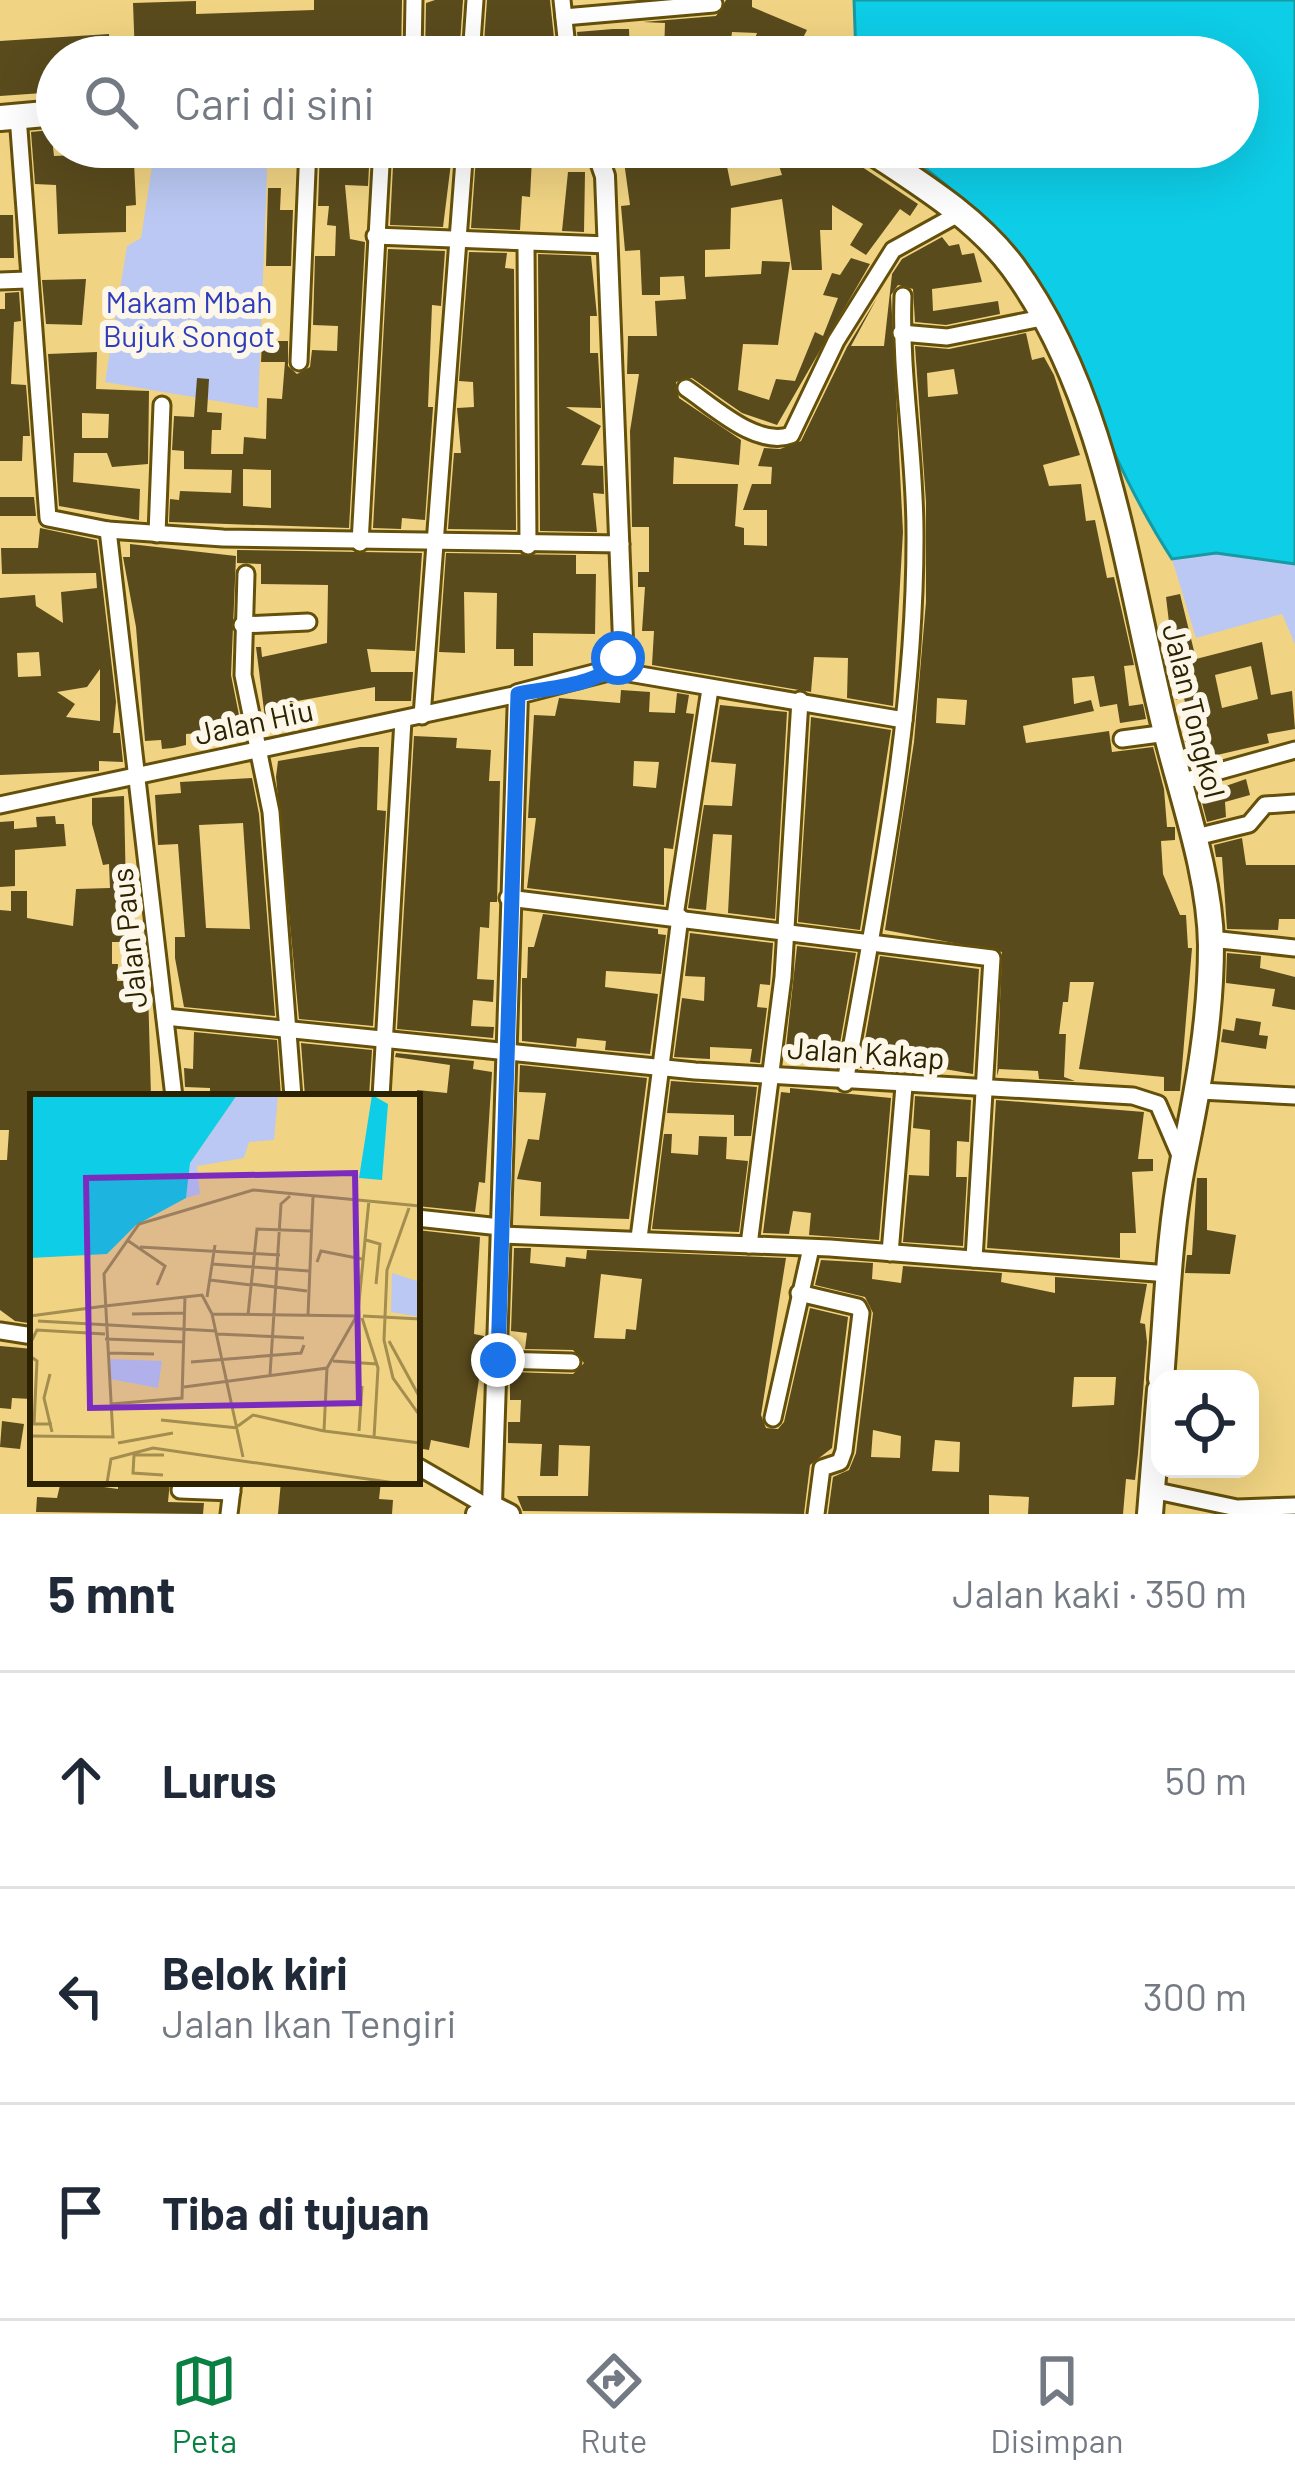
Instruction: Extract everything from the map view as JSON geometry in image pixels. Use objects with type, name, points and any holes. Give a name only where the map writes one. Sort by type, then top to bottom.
[{"type":"highway","name":"Jalan Tongkol","points":[[895,168],[960,214],[1012,266],[1042,318],[1088,420],[1180,782],[1211,939],[1200,1091],[1183,1163],[1162,1370]]},
{"type":"main road","points":[[491,1510],[518,694],[611,670],[622,640],[602,168]]},
{"type":"street","points":[[413,0],[413,36]]},
{"type":"street","points":[[473,36],[475,0]]},
{"type":"street","points":[[563,8],[714,4]]},
{"type":"street","points":[[9,117],[44,512],[52,520],[157,534],[360,543],[621,544]]},
{"type":"street","points":[[299,362],[307,168]]},
{"type":"street","points":[[360,543],[380,168]]},
{"type":"street","points":[[422,716],[464,168]]},
{"type":"street","points":[[686,388],[745,428],[774,438],[791,435],[836,341],[893,250],[960,214]]},
{"type":"street","points":[[375,236],[459,243],[608,245]]},
{"type":"street","points":[[526,245],[528,546]]},
{"type":"street","points":[[0,281],[27,280]]},
{"type":"street","points":[[845,1083],[898,795],[904,720],[915,533],[903,296]]},
{"type":"street","points":[[902,333],[947,337],[1042,318]]},
{"type":"street","points":[[157,534],[161,405]]},
{"type":"street","name":"Jalan Paus","points":[[108,530],[174,1094]]},
{"type":"street","points":[[246,574],[243,675],[271,812],[293,1094]]},
{"type":"street","points":[[242,625],[308,622]]},
{"type":"street","points":[[611,670],[904,720]]},
{"type":"street","points":[[639,1238],[710,688]]},
{"type":"street","name":"Jalan Hiu","points":[[0,805],[518,694]]},
{"type":"street","points":[[749,1245],[786,930],[800,700]]},
{"type":"street","points":[[381,1094],[403,720]]},
{"type":"street","points":[[1121,739],[1167,733]]},
{"type":"street","points":[[1180,782],[1295,750]]},
{"type":"street","points":[[1192,838],[1249,824],[1264,805],[1295,803]]},
{"type":"street","points":[[508,898],[992,958],[974,1258]]},
{"type":"street","points":[[1211,939],[1295,948]]},
{"type":"street","name":"Jalan Kakap","points":[[165,1017],[845,1083],[1151,1099],[1167,1121],[1183,1163]]},
{"type":"street","points":[[890,1253],[904,1086]]},
{"type":"street","points":[[1200,1091],[1295,1096]]},
{"type":"street","points":[[420,1218],[500,1231],[1169,1274]]},
{"type":"street","points":[[773,1418],[812,1248]]},
{"type":"street","points":[[800,1293],[857,1307],[861,1313],[844,1451],[840,1462],[822,1468],[816,1514]]},
{"type":"street","points":[[0,1331],[30,1336]]},
{"type":"street","points":[[498,1360],[572,1362]]},
{"type":"street","points":[[420,1468],[491,1510]]},
{"type":"street","points":[[180,1490],[232,1486],[230,1514]]},
{"type":"street","points":[[1151,1502],[1236,1511],[1295,1506]]},
{"type":"green space","name":"Makam Mbah Bujuk Songot","points":[[152,168],[267,168],[258,408],[105,382],[127,246],[141,238]]},
{"type":"green space","points":[[1216,553],[1295,564],[1295,644],[1282,614],[1196,638],[1172,559]]},
{"type":"water","points":[[854,0],[1295,0],[1295,564],[1216,553],[1172,559],[1138,501],[1061,336],[1032,286],[997,237],[953,191],[923,168],[1259,168],[1259,36],[855,36]]},
{"type":"building","points":[[314,0],[402,0],[401,36],[134,36],[133,3],[196,1],[196,14],[314,10]]},
{"type":"building","points":[[463,0],[460,36],[425,36],[426,3]]},
{"type":"building","points":[[487,0],[550,0],[554,36],[484,36]]},
{"type":"building","points":[[726,0],[752,0],[752,7],[807,30],[804,36],[732,32],[732,36],[665,36],[665,23],[643,22],[716,16]]},
{"type":"building","points":[[629,29],[629,36],[577,36],[577,32]]},
{"type":"building","points":[[36,39],[36,93],[0,96],[0,41]]},
{"type":"building","points":[[31,132],[36,132],[36,168],[134,168],[136,205],[126,206],[126,232],[58,234],[56,185],[35,184]]},
{"type":"building","points":[[319,168],[369,168],[368,186],[345,185],[350,239],[365,242],[349,528],[169,522],[170,499],[179,500],[180,491],[231,493],[232,470],[184,469],[184,451],[172,450],[174,416],[194,417],[197,378],[209,379],[207,412],[222,413],[221,430],[212,430],[211,454],[243,454],[244,437],[266,439],[267,398],[282,399],[285,362],[261,362],[262,341],[288,341],[288,366],[297,374],[310,367],[312,350],[337,351],[338,326],[313,325],[315,256],[335,256],[336,226],[327,225],[329,206],[318,206]],"holes":[[[243,469],[271,470],[271,508],[243,506]]]},
{"type":"building","points":[[393,168],[450,168],[443,227],[390,225]]},
{"type":"building","points":[[475,168],[531,168],[530,197],[522,196],[520,230],[471,228]]},
{"type":"building","points":[[625,168],[727,168],[731,186],[782,175],[780,168],[864,168],[918,204],[910,216],[900,209],[866,255],[850,245],[863,224],[832,205],[832,230],[820,230],[822,270],[792,270],[782,199],[731,208],[730,249],[705,250],[705,277],[761,274],[762,261],[790,262],[778,345],[743,344],[738,390],[769,400],[776,379],[795,381],[815,332],[823,336],[838,298],[823,295],[832,273],[840,275],[851,258],[870,264],[777,425],[742,413],[692,378],[676,382],[679,398],[741,440],[739,465],[674,457],[673,484],[738,484],[735,526],[744,528],[744,545],[767,546],[767,510],[743,510],[752,484],[771,484],[772,467],[758,466],[764,448],[780,449],[801,441],[847,347],[877,298],[851,346],[884,346],[892,274],[902,259],[942,237],[949,246],[959,244],[962,255],[974,253],[982,282],[932,289],[933,311],[998,301],[1000,314],[946,325],[915,322],[913,289],[898,285],[891,295],[903,532],[893,706],[847,698],[848,658],[814,657],[811,692],[652,665],[654,631],[642,631],[645,587],[638,587],[638,572],[649,572],[649,527],[632,527],[630,431],[639,374],[627,374],[628,336],[657,336],[655,301],[686,299],[684,276],[660,277],[660,295],[642,295],[640,250],[625,251],[621,206],[630,205]]},
{"type":"building","points":[[568,172],[585,172],[584,232],[562,231]]},
{"type":"building","points":[[268,188],[281,188],[280,210],[293,210],[291,266],[266,266]]},
{"type":"building","points":[[0,215],[13,215],[14,258],[0,258]]},
{"type":"building","points":[[388,249],[445,251],[441,306],[432,305],[428,407],[433,407],[425,520],[402,518],[401,529],[373,528]]},
{"type":"building","points":[[469,252],[507,253],[505,268],[514,269],[516,530],[448,529],[454,453],[461,453],[457,408],[474,407],[473,382],[459,381]]},
{"type":"building","points":[[538,254],[591,256],[597,316],[590,316],[590,353],[598,353],[601,408],[566,407],[601,426],[581,465],[603,466],[604,494],[593,493],[597,532],[540,531]]},
{"type":"building","points":[[86,279],[82,325],[46,324],[42,280]]},
{"type":"building","points":[[19,292],[21,321],[14,322],[11,384],[26,385],[30,436],[23,436],[22,461],[0,461],[0,309],[5,309],[5,293]]},
{"type":"building","points":[[1026,333],[1032,360],[1044,357],[1054,375],[1080,455],[1043,465],[1049,486],[1081,484],[1086,521],[1095,520],[1107,578],[1114,577],[1134,665],[1124,666],[1129,706],[1143,704],[1146,719],[1120,723],[1117,704],[1100,707],[1094,676],[1072,678],[1074,704],[1091,700],[1094,711],[1023,726],[1026,743],[1109,731],[1112,752],[1153,747],[1167,827],[1175,827],[1175,840],[1161,841],[1163,874],[1180,915],[1186,915],[1188,948],[1192,948],[1180,1091],[1164,1091],[1164,1077],[1079,1069],[1094,982],[1070,982],[1068,1002],[1063,1002],[1059,1034],[1066,1034],[1064,1077],[1075,1081],[1039,1079],[1038,1071],[999,1069],[997,1076],[1002,952],[885,930],[914,742],[926,602],[926,502],[915,346],[949,349]],"holes":[[[954,369],[958,394],[928,397],[927,373]],[[937,698],[967,700],[965,725],[936,723]]]},
{"type":"building","points":[[97,352],[96,389],[149,391],[148,464],[112,467],[107,453],[74,453],[73,482],[140,489],[139,520],[59,506],[48,354]],"holes":[[[82,413],[109,414],[108,438],[82,438]]]},
{"type":"building","points":[[0,497],[34,497],[36,516],[0,516]]},
{"type":"building","points":[[40,528],[97,540],[116,702],[113,733],[120,733],[123,762],[99,761],[99,771],[0,775],[0,598],[35,595],[36,606],[63,623],[61,592],[97,588],[96,573],[2,574],[1,548],[38,548]],"holes":[[[39,652],[41,676],[18,677],[17,653]],[[100,669],[100,721],[66,717],[75,704],[57,692],[87,687]]]},
{"type":"building","points":[[130,544],[236,556],[231,675],[242,730],[186,734],[186,745],[173,748],[162,749],[161,740],[145,741],[136,627],[123,557],[130,557]]},
{"type":"building","points":[[237,550],[422,553],[415,651],[367,649],[371,672],[413,672],[411,701],[375,701],[375,687],[275,705],[276,725],[266,726],[256,647],[261,647],[262,657],[327,643],[328,585],[261,584],[261,564],[237,563]]},
{"type":"building","points":[[446,553],[576,555],[576,574],[596,574],[595,634],[533,633],[533,666],[514,666],[514,649],[496,649],[497,593],[464,592],[465,653],[439,652]]},
{"type":"building","points":[[1180,594],[1196,659],[1262,642],[1271,695],[1292,691],[1295,729],[1267,734],[1269,743],[1191,761],[1185,741],[1199,737],[1193,710],[1187,711],[1184,698],[1176,700],[1170,675],[1175,673],[1166,597]],"holes":[[[1251,666],[1258,699],[1222,708],[1215,675]]]},
{"type":"building","points":[[621,690],[650,692],[649,712],[675,713],[677,693],[689,695],[686,713],[694,714],[673,849],[664,848],[664,905],[527,888],[536,818],[528,818],[534,715],[555,716],[559,698],[620,703]],"holes":[[[634,761],[659,762],[656,788],[633,786]]]},
{"type":"building","points":[[720,705],[787,712],[775,919],[728,913],[732,835],[713,834],[706,910],[688,908],[704,805],[732,806],[736,764],[711,762]]},
{"type":"building","points":[[811,717],[891,730],[860,930],[798,922]]},
{"type":"building","points":[[414,736],[457,738],[456,748],[491,750],[489,781],[500,781],[497,902],[490,902],[489,928],[480,927],[477,979],[494,980],[493,1002],[473,1000],[471,1026],[494,1027],[493,1038],[397,1029]]},
{"type":"building","points":[[379,747],[377,810],[386,811],[373,1026],[299,1019],[276,777],[278,761]]},
{"type":"building","points":[[252,778],[275,1016],[184,1007],[175,958],[175,937],[185,937],[178,844],[158,845],[155,795],[181,793],[180,782]],"holes":[[[243,823],[250,929],[206,928],[199,825]]]},
{"type":"building","points":[[1246,779],[1250,795],[1225,802],[1226,817],[1207,822],[1200,795]]},
{"type":"building","points":[[124,796],[127,942],[112,942],[112,964],[118,964],[117,981],[137,981],[137,989],[148,989],[151,1094],[30,1094],[28,1323],[15,1321],[0,1310],[0,1160],[7,1160],[9,1130],[0,1130],[0,910],[11,911],[11,891],[27,891],[27,918],[73,926],[76,889],[110,888],[109,864],[103,865],[92,824],[92,798]]},
{"type":"building","points":[[55,816],[56,824],[64,824],[66,846],[15,850],[15,886],[0,887],[0,822],[14,821],[14,829],[37,827],[36,817]]},
{"type":"building","points":[[1242,838],[1246,865],[1295,865],[1295,919],[1279,919],[1278,930],[1227,929],[1222,857],[1216,857],[1214,845]]},
{"type":"building","points":[[543,914],[658,929],[658,934],[666,935],[661,974],[606,971],[605,987],[658,994],[650,1054],[605,1050],[606,1041],[577,1038],[576,1047],[522,1041],[522,978],[527,978],[528,947],[534,947]]},
{"type":"building","points":[[690,933],[773,943],[770,985],[760,984],[757,1007],[767,1008],[760,1063],[750,1062],[752,1049],[710,1047],[710,1059],[674,1057],[682,998],[704,1001],[705,977],[685,976]]},
{"type":"building","points":[[797,946],[856,953],[836,1066],[833,1059],[809,1054],[807,1065],[785,1057]]},
{"type":"building","points":[[1227,953],[1261,956],[1260,968],[1295,977],[1295,1010],[1272,1006],[1275,989],[1226,983]]},
{"type":"building","points":[[880,956],[979,969],[973,1074],[905,1062],[904,1071],[860,1068]]},
{"type":"building","points":[[1236,1018],[1261,1022],[1259,1035],[1268,1036],[1266,1049],[1221,1042],[1223,1029],[1234,1031]]},
{"type":"building","points":[[194,1032],[277,1040],[281,1094],[210,1094],[210,1088],[185,1087],[184,1068],[193,1069]]},
{"type":"building","points":[[301,1043],[372,1050],[369,1094],[305,1094]]},
{"type":"building","points":[[396,1053],[474,1061],[473,1069],[492,1072],[485,1183],[479,1182],[475,1212],[420,1206],[417,1090],[447,1093],[450,1065],[395,1057]]},
{"type":"building","points":[[520,1065],[647,1078],[629,1219],[540,1216],[541,1182],[517,1179],[528,1139],[539,1140],[546,1093],[519,1092]]},
{"type":"building","points":[[671,1081],[757,1087],[751,1136],[734,1136],[734,1115],[667,1113]]},
{"type":"building","points":[[790,1088],[891,1098],[879,1240],[809,1235],[811,1213],[793,1211],[789,1234],[763,1233],[781,1092],[790,1093]]},
{"type":"building","points":[[915,1096],[971,1100],[969,1142],[957,1141],[956,1177],[967,1177],[963,1246],[903,1242],[909,1175],[929,1176],[930,1130],[913,1128]]},
{"type":"building","points":[[996,1100],[1144,1112],[1138,1159],[1153,1159],[1153,1171],[1132,1172],[1136,1233],[1120,1233],[1120,1258],[987,1248]]},
{"type":"building","points":[[664,1134],[672,1134],[671,1153],[698,1155],[699,1136],[727,1137],[726,1159],[748,1161],[739,1232],[652,1229]]},
{"type":"building","points":[[1197,1178],[1207,1178],[1207,1230],[1236,1235],[1230,1274],[1185,1273],[1187,1255],[1192,1255]]},
{"type":"building","points":[[420,1230],[480,1237],[474,1334],[484,1336],[484,1344],[469,1448],[431,1440],[429,1450],[420,1448]]},
{"type":"building","points":[[514,1248],[531,1248],[530,1263],[565,1267],[566,1257],[586,1259],[587,1250],[786,1258],[761,1415],[766,1428],[778,1429],[784,1422],[810,1308],[848,1317],[832,1448],[810,1465],[804,1514],[523,1511],[517,1496],[588,1496],[590,1446],[559,1445],[558,1476],[540,1476],[542,1444],[508,1443],[508,1422],[520,1422],[521,1400],[510,1400],[510,1372],[573,1374],[584,1363],[573,1350],[525,1349],[527,1333],[511,1331]],"holes":[[[601,1274],[642,1279],[636,1330],[626,1329],[625,1339],[594,1338]]]},
{"type":"building","points":[[821,1260],[873,1263],[872,1279],[901,1283],[903,1266],[1002,1273],[1001,1282],[1055,1293],[1055,1277],[1147,1284],[1140,1323],[1145,1324],[1147,1342],[1138,1454],[1135,1480],[1126,1479],[1123,1514],[1028,1514],[1029,1497],[989,1495],[989,1514],[828,1514],[833,1477],[849,1470],[856,1453],[873,1313],[865,1297],[815,1285]],"holes":[[[1074,1377],[1116,1377],[1114,1405],[1072,1407]],[[873,1430],[901,1436],[900,1458],[871,1457]],[[935,1440],[960,1442],[959,1472],[932,1471]]]},
{"type":"building","points":[[0,1346],[30,1349],[30,1399],[12,1398],[11,1409],[0,1408]]},
{"type":"building","points":[[2,1421],[24,1424],[20,1449],[0,1447]]},
{"type":"building","points":[[60,1484],[118,1489],[118,1484],[170,1484],[168,1502],[204,1503],[203,1514],[36,1512],[37,1497],[57,1498]]},
{"type":"building","points":[[281,1484],[381,1484],[379,1499],[393,1500],[392,1514],[278,1514]]},
{"type":"route","points":[[498,1360],[502,1088],[518,694],[597,677],[611,670],[618,658]]}]
